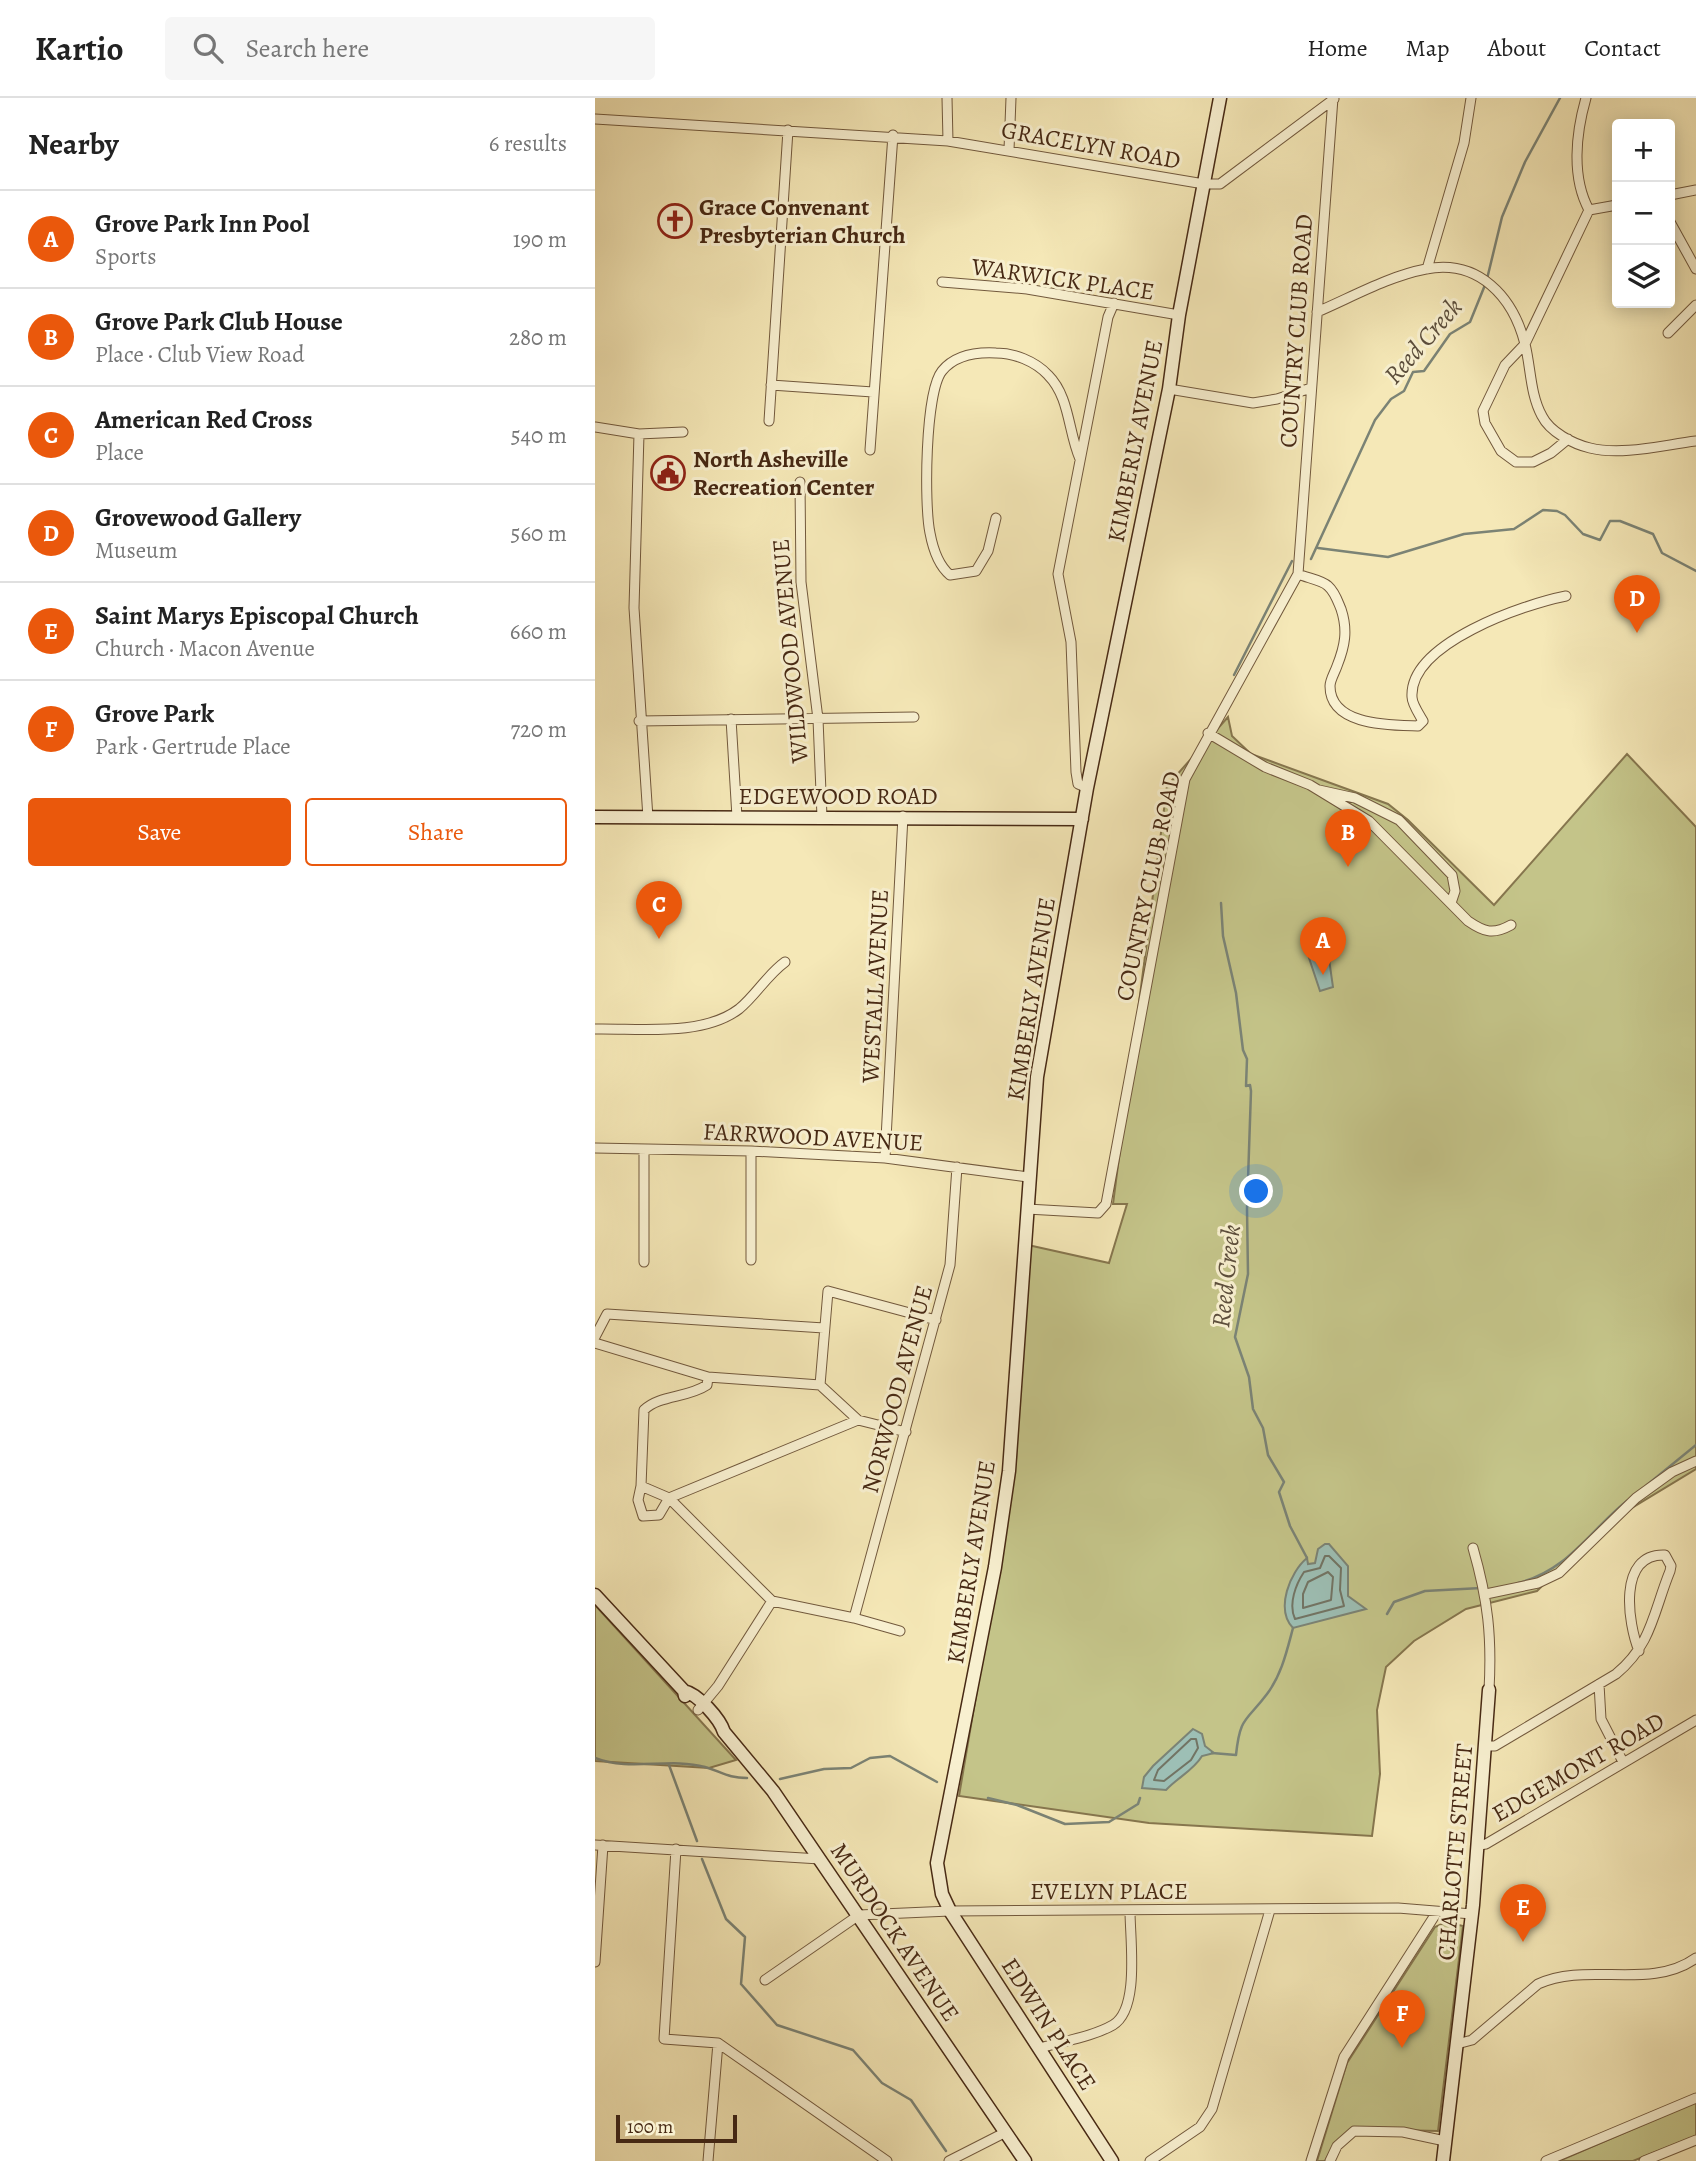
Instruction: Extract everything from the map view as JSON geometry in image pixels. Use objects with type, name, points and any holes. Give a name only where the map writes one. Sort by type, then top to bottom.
[{"type":"street","points":[[947,98],[948,141]]},
{"type":"street","points":[[1009,149],[1011,98]]},
{"type":"street","name":"KIMBERLY AVENUE","points":[[950,1911],[942,1894],[937,1863],[995,1567],[1009,1471],[1037,1077],[1087,788],[1169,389],[1179,316],[1220,98]]},
{"type":"street","points":[[1427,268],[1464,143],[1471,98]]},
{"type":"street","points":[[1586,98],[1579,127],[1577,164],[1582,198],[1588,210]]},
{"type":"street","points":[[1204,184],[1220,184],[1334,99]]},
{"type":"street","name":"COUNTRY CLUB ROAD","points":[[1027,1209],[1098,1213],[1106,1204],[1185,779],[1208,733],[1298,575],[1334,99]]},
{"type":"street","name":"GRACELYN ROAD","points":[[595,119],[893,135],[1009,149],[1204,184]]},
{"type":"street","points":[[769,421],[788,130]]},
{"type":"street","points":[[870,450],[893,135]]},
{"type":"street","points":[[1675,194],[1696,190]]},
{"type":"street","points":[[1588,210],[1612,206]]},
{"type":"street","points":[[1569,439],[1533,462],[1516,463],[1501,451],[1485,423],[1483,411],[1505,365],[1525,344],[1588,210]]},
{"type":"street","points":[[1675,231],[1696,269]]},
{"type":"street","points":[[1317,312],[1427,268],[1455,269],[1481,276],[1491,282],[1516,317],[1542,418],[1555,432],[1588,448],[1608,450],[1696,441]]},
{"type":"street","name":"WARWICK PLACE","points":[[941,282],[1027,289],[1179,316]]},
{"type":"street","points":[[1087,788],[1078,784],[1076,772],[1071,642],[1058,574],[1108,317],[1114,303]]},
{"type":"street","points":[[1668,333],[1696,304]]},
{"type":"street","points":[[996,518],[988,551],[976,571],[950,575],[943,570],[930,536],[927,484],[933,388],[942,370],[968,354],[1010,353],[1031,362],[1049,375],[1063,397],[1080,458]]},
{"type":"street","points":[[771,384],[873,392]]},
{"type":"street","points":[[1169,389],[1253,403],[1311,388]]},
{"type":"street","points":[[595,426],[639,434],[683,432]]},
{"type":"street","points":[[639,434],[634,608],[639,721],[648,818]]},
{"type":"street","name":"WILDWOOD AVENUE","points":[[800,482],[801,582],[818,719],[822,817]]},
{"type":"street","points":[[1298,575],[1328,585],[1338,599],[1347,626],[1342,653],[1329,685],[1333,701],[1342,713],[1365,721],[1406,726],[1418,726],[1423,721],[1412,698],[1414,685],[1424,665],[1442,646],[1505,615],[1566,596]]},
{"type":"street","points":[[639,721],[914,717]]},
{"type":"street","points":[[731,719],[737,817]]},
{"type":"street","points":[[1208,733],[1265,767],[1318,790],[1369,821],[1468,921],[1483,931],[1491,933],[1511,925]]},
{"type":"street","points":[[1318,790],[1355,798],[1399,820],[1452,875],[1455,891],[1451,903]]},
{"type":"street","name":"EDGEWOOD ROAD","points":[[595,817],[903,816],[1082,819]]},
{"type":"street","name":"WESTALL AVENUE","points":[[885,1158],[903,816]]},
{"type":"street","points":[[595,1029],[706,1025],[738,1009],[772,972],[785,962]]},
{"type":"street","name":"FARRWOOD AVENUE","points":[[595,1148],[751,1151],[885,1158],[1028,1177]]},
{"type":"street","points":[[644,1150],[644,1262]]},
{"type":"street","points":[[751,1151],[751,1260]]},
{"type":"street","name":"NORWOOD AVENUE","points":[[854,1618],[950,1265],[957,1167]]},
{"type":"street","points":[[820,1385],[828,1291],[936,1320]]},
{"type":"street","points":[[595,1337],[607,1314],[824,1328]]},
{"type":"street","points":[[595,1343],[708,1377],[820,1385],[858,1420],[906,1433]]},
{"type":"street","points":[[708,1377],[707,1385],[695,1394],[654,1403],[644,1410],[638,1500],[643,1516],[659,1515],[669,1498],[858,1420]]},
{"type":"street","points":[[1486,1594],[1538,1583],[1559,1573],[1636,1498],[1672,1472],[1696,1461]]},
{"type":"street","points":[[641,1486],[669,1498],[772,1601],[854,1618],[900,1631]]},
{"type":"street","name":"CHARLOTTE STREET","points":[[1443,2161],[1479,1845],[1489,1690],[1491,1630],[1486,1594],[1473,1548]]},
{"type":"street","points":[[1486,1746],[1495,1746],[1616,1674],[1640,1651],[1647,1640],[1671,1566],[1665,1556],[1657,1555],[1636,1568],[1631,1584],[1630,1625],[1640,1651]]},
{"type":"street","name":"MURDOCK AVENUE","points":[[595,1595],[684,1690],[690,1692],[701,1708],[722,1726],[724,1732],[773,1791],[1025,2161]]},
{"type":"street","points":[[701,1708],[772,1601]]},
{"type":"street","points":[[1599,1684],[1601,1719],[1623,1762]]},
{"type":"street","name":"EDGEMONT ROAD","points":[[1479,1845],[1486,1844],[1696,1720]]},
{"type":"street","points":[[595,1962],[599,1845],[820,1859]]},
{"type":"street","points":[[675,1849],[664,2039],[718,2043],[887,2161]]},
{"type":"street","name":"EVELYN PLACE","points":[[859,1915],[950,1911],[1398,1908],[1472,1914]]},
{"type":"street","points":[[1150,2161],[1200,2127],[1212,2109],[1270,1910]]},
{"type":"street","name":"EDWIN PLACE","points":[[950,1911],[1112,2161]]},
{"type":"street","points":[[1040,2048],[1108,2027],[1122,2017],[1130,2002],[1130,1911]]},
{"type":"street","points":[[1311,2161],[1344,2057],[1437,1912]]},
{"type":"street","points":[[765,1980],[859,1915]]},
{"type":"street","points":[[1457,2044],[1472,2040],[1538,1984],[1550,1978],[1576,1973],[1652,1974],[1696,1958]]},
{"type":"street","points":[[708,2161],[718,2043]]},
{"type":"street","points":[[1546,2161],[1696,2098]]},
{"type":"street","points":[[1330,2161],[1337,2146],[1354,2131],[1403,2132],[1445,2141]]},
{"type":"street","points":[[949,2161],[1006,2132]]},
{"type":"street","points":[[1644,2161],[1696,2140]]},
{"type":"green space","points":[[1228,717],[1232,736],[1251,754],[1388,804],[1408,820],[1494,905],[1627,754],[1696,827],[1696,1469],[1602,1526],[1537,1591],[1466,1609],[1414,1641],[1386,1667],[1377,1710],[1380,1774],[1372,1836],[1149,1823],[959,1796],[1016,1460],[1028,1245],[1109,1263],[1127,1204],[1113,1204],[1167,786]]},
{"type":"green space","points":[[595,1605],[736,1760],[709,1768],[595,1761]]},
{"type":"green space","points":[[1446,1922],[1463,1926],[1438,2131],[1353,2129],[1335,2143],[1325,2161],[1317,2161],[1347,2063],[1435,1927]]},
{"type":"green space","points":[[1696,2102],[1696,2136],[1633,2161],[1559,2161]]},
{"type":"water","points":[[1328,952],[1333,987],[1320,991],[1309,958]]},
{"type":"water","points":[[1329,1544],[1348,1566],[1348,1596],[1366,1609],[1293,1628],[1285,1611],[1290,1581],[1307,1558],[1308,1564],[1315,1563],[1318,1549]]},
{"type":"water","points":[[1193,1729],[1202,1734],[1205,1746],[1214,1753],[1202,1756],[1195,1766],[1166,1790],[1142,1788],[1144,1777],[1153,1766]]},
{"type":"waterway","name":"Reed Creek","points":[[1487,279],[1502,217],[1525,162],[1560,98]]},
{"type":"waterway","name":"Reed Creek","points":[[1311,559],[1375,420],[1391,399],[1404,391],[1413,372],[1424,371],[1450,334],[1470,322],[1485,285]]},
{"type":"waterway","points":[[1318,548],[1388,557],[1464,534],[1514,529],[1543,510],[1557,511],[1565,515],[1583,534],[1600,540],[1610,521],[1620,521],[1653,534],[1662,553],[1696,571]]},
{"type":"waterway","name":"Reed Creek","points":[[1234,675],[1292,561]]},
{"type":"waterway","name":"Reed Creek","points":[[1221,903],[1223,936],[1236,993],[1243,1050],[1247,1059],[1246,1086],[1250,1085],[1251,1091],[1248,1274],[1235,1337],[1249,1377],[1253,1409],[1263,1428],[1268,1455],[1284,1482],[1279,1492],[1290,1526],[1307,1558]]},
{"type":"waterway","points":[[1647,1485],[1696,1445]]},
{"type":"waterway","points":[[1518,1583],[1536,1577],[1565,1559],[1628,1500]]},
{"type":"waterway","points":[[1387,1614],[1394,1602],[1425,1591],[1481,1588]]},
{"type":"waterway","name":"Reed Creek","points":[[1212,1753],[1236,1755],[1242,1726],[1277,1678],[1293,1628]]},
{"type":"waterway","name":"Reed Creek","points":[[780,1779],[824,1769],[851,1768],[870,1758],[890,1756],[937,1782]]},
{"type":"waterway","name":"Reed Creek","points":[[595,1758],[622,1764],[691,1764],[730,1776],[747,1778]]},
{"type":"waterway","points":[[669,1765],[697,1841]]},
{"type":"waterway","name":"Reed Creek","points":[[988,1798],[1017,1805],[1065,1824],[1109,1822],[1138,1804],[1140,1798]]},
{"type":"waterway","points":[[702,1859],[726,1919],[745,1937],[741,1984],[777,2025],[853,2050],[882,2083],[911,2100],[946,2151]]},
{"type":"place","name":"Grace Convenant Presbyterian Church","points":[[675,221]]},
{"type":"place","name":"North Asheville Recreation Center","points":[[668,473]]},
{"type":"place","name":"Grovewood Gallery","points":[[1637,633]]},
{"type":"place","name":"Grove Park Club House","points":[[1348,867]]},
{"type":"place","name":"American Red Cross","points":[[659,939]]},
{"type":"place","name":"Grove Park Inn Pool","points":[[1323,975]]},
{"type":"place","name":"Saint Marys Episcopal Church","points":[[1523,1942]]},
{"type":"place","name":"Grove Park","points":[[1402,2048]]}]
